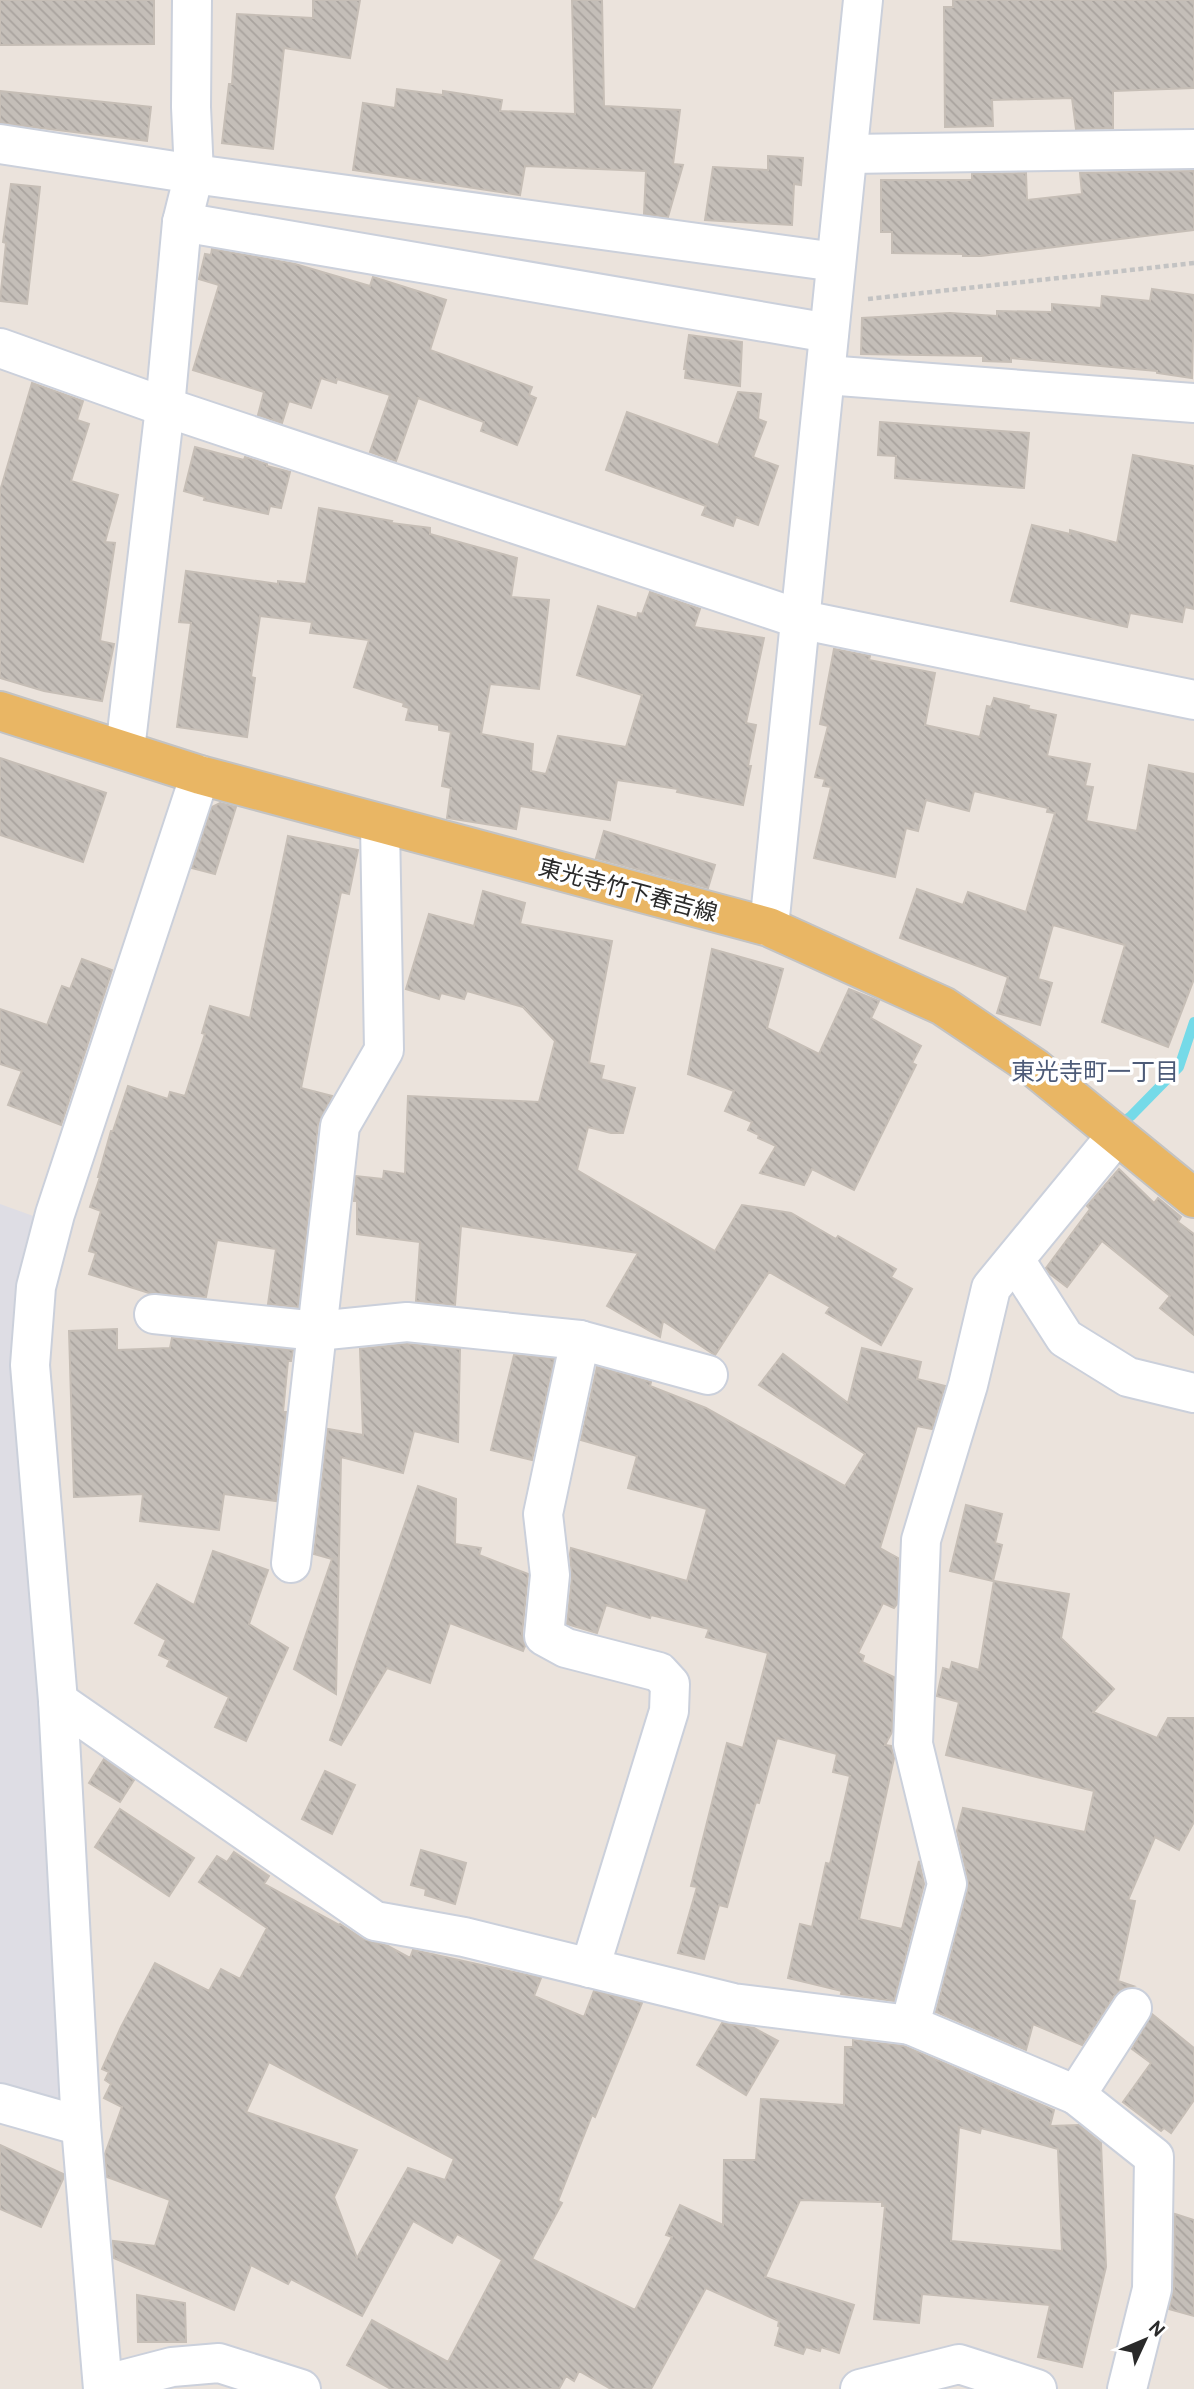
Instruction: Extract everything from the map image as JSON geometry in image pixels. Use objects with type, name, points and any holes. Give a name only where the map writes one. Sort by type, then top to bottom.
[{"type":"main road","name":"東光寺竹下春吉線","points":[[0,711],[200,775],[769,927],[943,1006],[1035,1068],[1194,1198]]},
{"type":"street","points":[[125,750],[165,407],[182,222],[194,174],[191,0]]},
{"type":"street","points":[[769,927],[803,620],[863,0]]},
{"type":"street","points":[[0,144],[194,174],[836,262]]},
{"type":"street","points":[[848,153],[1194,149]]},
{"type":"street","points":[[182,222],[831,318]]},
{"type":"street","points":[[0,348],[165,407],[803,620],[1194,701]]},
{"type":"street","points":[[826,374],[1194,403]]},
{"type":"street","points":[[200,775],[55,1214],[36,1287],[30,1365],[58,1701],[81,2126],[103,2387],[172,2367],[219,2363],[301,2389]]},
{"type":"street","points":[[291,1563],[340,1126],[384,1049],[380,825]]},
{"type":"street","points":[[910,2025],[947,1884],[913,1744],[921,1540],[968,1385],[991,1288],[1116,1136]]},
{"type":"street","points":[[1015,1260],[1065,1338],[1128,1377],[1194,1393]]},
{"type":"street","points":[[154,1314],[317,1331],[407,1322],[580,1340],[708,1376]]},
{"type":"street","points":[[580,1340],[543,1514],[550,1575],[544,1636],[566,1648],[659,1672],[670,1684],[669,1711],[590,1968]]},
{"type":"street","points":[[58,1701],[375,1921],[464,1937],[733,2003],[910,2025],[1076,2095],[1154,2157],[1152,2289],[1126,2389]]},
{"type":"street","points":[[1076,2095],[1132,2008]]},
{"type":"street","points":[[0,2103],[81,2126]]},
{"type":"street","points":[[859,2389],[959,2364],[1037,2389]]},
{"type":"path","points":[[831,318],[1194,263]]},
{"type":"shaded area","points":[[0,1204],[36,1217],[31,1566],[63,2113],[0,2094]]},
{"type":"building","points":[[0,0],[154,0],[154,44],[0,45]]},
{"type":"building","points":[[313,0],[360,0],[350,58],[284,48],[273,149],[222,143],[229,84],[232,84],[237,14],[313,18]]},
{"type":"building","points":[[572,0],[602,0],[604,106],[680,110],[673,164],[683,165],[668,217],[644,214],[646,171],[525,166],[520,195],[353,170],[363,103],[395,108],[397,89],[443,95],[443,91],[502,100],[500,111],[575,114]]},
{"type":"building","points":[[953,0],[1194,0],[1194,88],[1113,91],[1113,128],[1076,129],[1072,98],[992,100],[993,126],[945,127],[944,7],[953,7]]},
{"type":"building","points":[[0,91],[151,107],[147,141],[0,123]]},
{"type":"building","points":[[768,156],[803,158],[801,185],[794,184],[792,225],[705,220],[713,167],[768,170]]},
{"type":"building","points":[[1194,171],[1194,230],[981,256],[892,253],[892,232],[881,232],[881,180],[972,180],[972,174],[1026,173],[1027,200],[1082,194],[1080,173]]},
{"type":"building","points":[[11,184],[40,187],[27,304],[0,301],[6,243],[3,242]]},
{"type":"building","points":[[212,249],[295,264],[370,286],[373,277],[446,300],[430,350],[532,387],[529,395],[536,398],[517,445],[481,431],[484,422],[418,398],[396,461],[370,452],[390,395],[337,379],[336,383],[321,378],[311,408],[289,401],[282,423],[258,415],[264,392],[193,370],[219,285],[199,279],[205,254],[211,255]]},
{"type":"building","points":[[1152,289],[1194,295],[1192,378],[1157,371],[1011,358],[1011,362],[983,361],[983,356],[861,354],[862,318],[950,313],[997,316],[997,311],[1052,312],[1052,304],[1101,308],[1102,296],[1150,301]]},
{"type":"building","points":[[689,335],[742,342],[740,386],[685,378]]},
{"type":"building","points":[[32,383],[83,401],[77,420],[89,424],[71,481],[118,495],[105,542],[115,543],[100,641],[114,644],[102,701],[44,691],[0,678],[0,491]]},
{"type":"building","points":[[738,392],[761,394],[758,419],[766,422],[753,457],[778,466],[758,525],[736,517],[733,526],[702,515],[706,506],[606,470],[627,412],[718,445]]},
{"type":"building","points":[[880,422],[1029,433],[1024,488],[895,478],[896,456],[878,455]]},
{"type":"building","points":[[195,447],[244,460],[245,457],[290,472],[281,508],[270,506],[268,514],[204,500],[205,497],[184,491]]},
{"type":"building","points":[[1133,455],[1194,466],[1194,609],[1185,607],[1182,622],[1130,613],[1127,627],[1011,601],[1032,525],[1070,534],[1070,530],[1117,543]]},
{"type":"building","points":[[319,508],[430,528],[430,534],[517,558],[511,597],[549,600],[539,689],[490,684],[481,734],[533,744],[531,771],[546,774],[558,736],[626,747],[642,695],[577,675],[598,606],[637,618],[638,613],[642,614],[650,592],[700,609],[694,627],[764,638],[746,723],[756,725],[743,805],[677,792],[678,789],[617,780],[610,820],[520,806],[516,829],[447,818],[451,788],[442,786],[451,732],[439,730],[439,725],[406,720],[409,708],[403,706],[404,703],[354,687],[369,640],[310,633],[312,622],[260,616],[251,677],[255,678],[247,737],[177,727],[191,623],[179,622],[186,571],[278,584],[278,581],[306,584]]},
{"type":"building","points":[[834,649],[870,656],[869,660],[935,673],[925,725],[980,737],[987,706],[991,707],[994,698],[1056,715],[1047,756],[1090,764],[1085,786],[1093,787],[1086,821],[1137,831],[1149,765],[1194,774],[1194,979],[1168,1047],[1102,1022],[1125,945],[1053,925],[1038,979],[1052,983],[1040,1025],[997,1013],[1008,977],[900,938],[917,889],[963,905],[968,892],[1026,912],[1055,813],[1047,812],[1048,808],[974,791],[969,811],[926,800],[918,831],[906,828],[895,877],[814,858],[831,787],[823,786],[825,779],[815,777],[828,726],[820,724]]},
{"type":"building","points":[[0,758],[106,793],[83,862],[0,835]]},
{"type":"building","points":[[220,803],[236,807],[215,874],[192,868],[212,807]]},
{"type":"building","points":[[604,831],[715,865],[708,888],[596,858]]},
{"type":"building","points":[[288,836],[358,850],[349,894],[341,892],[301,1088],[332,1096],[318,1124],[298,1307],[268,1304],[276,1249],[217,1240],[206,1297],[149,1293],[89,1274],[96,1253],[89,1251],[101,1211],[90,1207],[111,1131],[128,1086],[168,1099],[170,1092],[185,1096],[205,1034],[202,1033],[210,1006],[250,1018]]},
{"type":"building","points":[[483,891],[525,903],[520,924],[612,941],[589,1063],[604,1066],[601,1079],[635,1088],[623,1133],[588,1127],[577,1170],[715,1251],[742,1205],[791,1213],[896,1269],[891,1277],[912,1289],[881,1345],[826,1313],[830,1307],[769,1272],[715,1355],[663,1321],[660,1337],[607,1306],[638,1253],[461,1226],[455,1305],[416,1301],[420,1242],[357,1234],[357,1201],[354,1201],[356,1176],[383,1179],[384,1171],[405,1174],[408,1096],[539,1102],[555,1041],[523,1007],[467,991],[464,999],[441,993],[439,999],[406,989],[429,914],[474,926]]},
{"type":"building","points":[[712,949],[783,969],[767,1028],[819,1054],[849,989],[879,1001],[871,1018],[921,1046],[912,1063],[916,1065],[854,1190],[812,1169],[804,1185],[760,1173],[776,1146],[748,1130],[752,1122],[725,1111],[734,1091],[688,1074]]},
{"type":"building","points":[[82,959],[112,970],[61,1125],[8,1105],[22,1071],[0,1064],[0,1009],[47,1025],[62,986],[70,989]]},
{"type":"building","points":[[1119,1169],[1154,1203],[1158,1198],[1181,1217],[1178,1222],[1194,1234],[1194,1335],[1160,1308],[1170,1296],[1102,1241],[1067,1287],[1046,1268],[1090,1209],[1087,1206]]},
{"type":"building","points":[[117,1329],[117,1350],[170,1348],[172,1338],[293,1350],[291,1361],[288,1361],[283,1412],[286,1412],[276,1501],[224,1494],[219,1530],[140,1521],[143,1494],[74,1497],[69,1331]]},
{"type":"building","points":[[407,1344],[460,1349],[458,1442],[414,1431],[403,1473],[341,1457],[336,1694],[294,1669],[332,1559],[314,1554],[328,1429],[363,1435],[360,1349]]},
{"type":"building","points":[[862,1348],[921,1362],[917,1379],[945,1386],[932,1429],[917,1426],[880,1548],[898,1558],[897,1604],[894,1608],[883,1603],[858,1653],[864,1656],[862,1662],[894,1677],[892,1732],[885,1745],[891,1746],[894,1758],[859,1919],[902,1929],[919,1861],[924,1884],[894,2001],[841,1994],[842,1991],[788,1978],[800,1924],[812,1927],[850,1776],[833,1772],[837,1754],[777,1738],[727,1907],[719,1905],[704,1959],[678,1953],[697,1887],[691,1886],[727,1743],[743,1748],[768,1653],[706,1637],[709,1629],[651,1615],[650,1618],[606,1605],[597,1633],[567,1624],[572,1577],[571,1548],[687,1581],[707,1509],[628,1488],[637,1456],[581,1440],[597,1367],[651,1382],[650,1386],[706,1408],[845,1486],[865,1454],[759,1385],[783,1354],[848,1403]]},
{"type":"building","points":[[514,1355],[554,1359],[532,1460],[491,1450]]},
{"type":"building","points":[[418,1486],[456,1499],[455,1544],[481,1548],[479,1555],[528,1574],[522,1634],[525,1646],[523,1651],[450,1623],[430,1683],[387,1668],[341,1745],[330,1740]]},
{"type":"building","points":[[966,1505],[1002,1514],[995,1543],[1002,1545],[993,1581],[950,1571]]},
{"type":"building","points":[[213,1551],[268,1570],[249,1624],[288,1648],[246,1741],[215,1727],[229,1697],[167,1666],[170,1660],[159,1655],[166,1640],[135,1623],[157,1584],[194,1605]]},
{"type":"building","points":[[994,1581],[1069,1594],[1061,1638],[1114,1689],[1093,1712],[1157,1738],[1168,1718],[1194,1718],[1194,1822],[1179,1850],[1155,1837],[1128,1900],[1135,1901],[1118,1981],[1133,1986],[1123,1988],[1114,1996],[1082,2045],[1033,2024],[1026,2050],[936,2012],[968,1889],[957,1831],[963,1808],[1085,1832],[1094,1791],[946,1755],[959,1702],[937,1696],[943,1668],[950,1670],[952,1662],[979,1670]]},
{"type":"building","points":[[104,1759],[134,1780],[120,1802],[89,1783]]},
{"type":"building","points":[[325,1771],[355,1785],[332,1834],[302,1819]]},
{"type":"building","points":[[120,1809],[194,1858],[169,1896],[95,1847]]},
{"type":"building","points":[[421,1850],[466,1863],[455,1904],[425,1895],[426,1889],[411,1885]]},
{"type":"building","points":[[234,1852],[269,1876],[264,1884],[363,1939],[388,1946],[410,1958],[413,1950],[541,1978],[534,1996],[584,2017],[594,1991],[642,2003],[595,2117],[592,2115],[558,2201],[562,2203],[532,2259],[635,2310],[672,2237],[666,2235],[680,2205],[723,2225],[724,2160],[756,2160],[761,2099],[844,2105],[845,2047],[853,2047],[853,2040],[904,2046],[1054,2110],[1050,2126],[1079,2125],[1101,2143],[1106,2267],[1082,2367],[1038,2357],[1050,2305],[922,2294],[919,2323],[874,2319],[885,2206],[882,2206],[882,2202],[800,2200],[765,2277],[854,2305],[839,2353],[821,2347],[820,2351],[806,2347],[803,2354],[775,2345],[779,2321],[706,2288],[651,2389],[611,2389],[579,2371],[574,2381],[566,2376],[559,2389],[391,2389],[347,2365],[372,2320],[448,2362],[502,2260],[457,2234],[452,2243],[413,2221],[362,2316],[291,2279],[288,2284],[251,2265],[234,2310],[114,2258],[113,2241],[155,2246],[170,2200],[107,2177],[105,2154],[122,2107],[104,2098],[111,2084],[105,2080],[109,2072],[102,2069],[155,1963],[209,1991],[221,1969],[240,1979],[267,1928],[199,1882],[217,1856],[227,1862]],"holes":[[[269,2062],[454,2159],[445,2180],[408,2168],[357,2258],[334,2197],[357,2150],[246,2112]],[[959,2127],[980,2133],[981,2128],[1058,2149],[1062,2251],[951,2241]]]},
{"type":"building","points":[[1152,2014],[1194,2048],[1194,2100],[1171,2133],[1164,2128],[1161,2131],[1123,2102],[1151,2063],[1132,2049]]},
{"type":"building","points":[[722,2023],[754,2028],[778,2041],[746,2095],[697,2065]]},
{"type":"building","points":[[0,2145],[63,2174],[41,2227],[0,2209]]},
{"type":"building","points":[[1175,2214],[1194,2220],[1194,2316],[1169,2309],[1174,2289]]},
{"type":"building","points":[[137,2295],[185,2303],[186,2342],[138,2342]]},
{"type":"waterway","points":[[1117,1126],[1131,1116],[1179,1067],[1194,1022]]},
{"type":"district","name":"東光寺町一丁目","points":[[1095,1072]]}]
